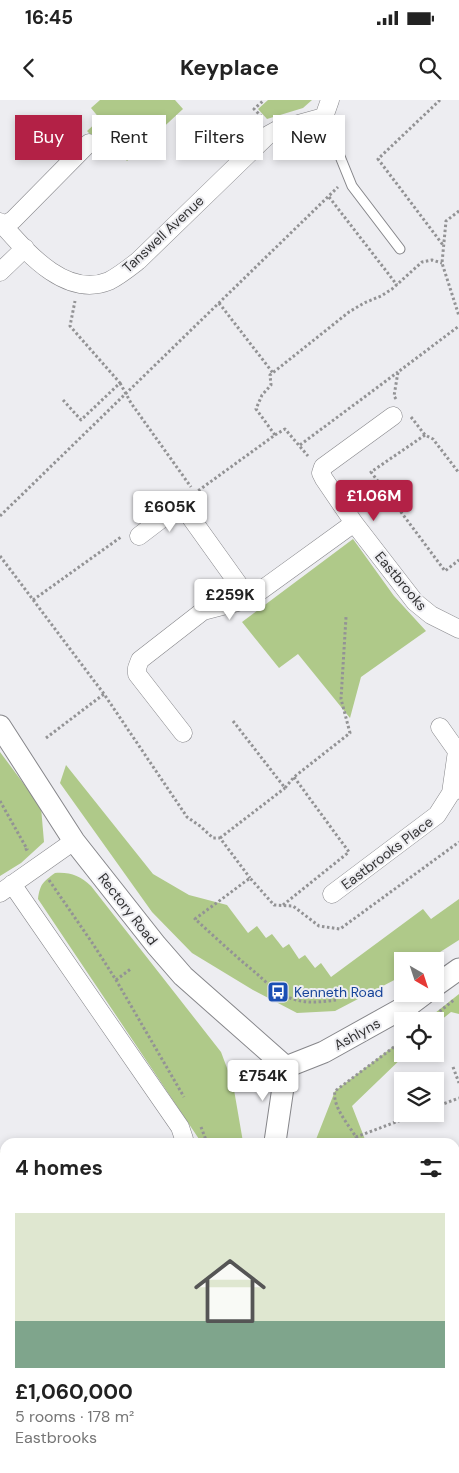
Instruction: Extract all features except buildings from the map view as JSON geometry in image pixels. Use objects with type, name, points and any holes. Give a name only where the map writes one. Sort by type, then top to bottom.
[{"type":"street","points":[[325,115],[330,100]]},
{"type":"street","name":"Tanswell Avenue","points":[[2,224],[48,270],[62,278],[79,283],[94,284],[109,281],[138,261],[273,132]]},
{"type":"street","points":[[2,224],[13,220],[90,143]]},
{"type":"street","points":[[0,272],[25,248]]},
{"type":"street","points":[[321,473],[324,467],[401,412]]},
{"type":"street","name":"Eastbrooks","points":[[321,473],[354,523],[415,602],[431,615],[459,628]]},
{"type":"street","points":[[134,534],[181,504],[249,599]]},
{"type":"street","points":[[183,733],[137,674],[136,668],[140,660],[203,611],[249,599],[354,523]]},
{"type":"street","name":"Rectory Road","points":[[0,726],[74,840],[156,945],[183,976],[286,1067]]},
{"type":"street","points":[[440,727],[457,751],[455,791]]},
{"type":"street","name":"Eastbrooks Place","points":[[332,894],[436,815],[455,791]]},
{"type":"street","points":[[74,840],[6,889],[180,1128],[184,1138]]},
{"type":"street","points":[[444,979],[459,968]]},
{"type":"street","name":"Ashlyns","points":[[286,1067],[324,1052],[413,1002]]},
{"type":"street","points":[[275,1138],[286,1067]]},
{"type":"lane","points":[[341,160],[352,186],[400,249]]},
{"type":"path","points":[[254,109],[264,100]]},
{"type":"path","points":[[440,100],[378,159],[444,245]]},
{"type":"path","points":[[0,516],[341,184]]},
{"type":"path","points":[[329,197],[397,285]]},
{"type":"path","points":[[459,211],[446,221],[442,263],[459,316]]},
{"type":"path","points":[[275,435],[256,409],[262,395],[271,385],[270,375],[349,312],[364,302],[381,296],[397,285],[422,262],[432,260],[442,263]]},
{"type":"path","points":[[76,292],[70,326],[120,382],[131,403],[196,493],[285,429],[321,473]]},
{"type":"path","points":[[219,303],[273,373]]},
{"type":"path","points":[[300,445],[459,326]]},
{"type":"path","points":[[398,372],[394,396],[401,412],[425,435],[433,439],[459,473]]},
{"type":"path","points":[[63,400],[81,420],[120,382]]},
{"type":"path","points":[[425,435],[371,472],[445,571],[459,560]]},
{"type":"path","points":[[33,600],[134,534]]},
{"type":"path","points":[[0,556],[104,694],[188,817],[213,838],[220,838],[285,788],[294,777],[350,733],[341,699],[346,617]]},
{"type":"path","points":[[46,738],[104,694]]},
{"type":"path","points":[[233,721],[285,788]]},
{"type":"path","points":[[283,906],[349,852],[294,777]]},
{"type":"path","points":[[0,801],[27,849]]},
{"type":"path","points":[[220,838],[250,878],[274,905],[293,906],[319,926],[340,929],[459,842]]},
{"type":"path","points":[[250,878],[195,919],[229,951],[278,992],[291,999],[305,1002],[336,1000]]},
{"type":"path","points":[[49,880],[116,980],[186,1100]]},
{"type":"path","points":[[116,980],[132,968]]},
{"type":"path","points":[[439,1012],[459,996]]},
{"type":"path","points":[[394,1047],[335,1091],[334,1097],[337,1106],[356,1136],[395,1122]]},
{"type":"path","points":[[453,1067],[459,1083]]},
{"type":"path","points":[[444,1104],[459,1098]]},
{"type":"path","points":[[199,1123],[205,1138]]},
{"type":"green space","points":[[100,100],[175,100],[183,109],[166,125],[166,115],[97,115],[91,108]]},
{"type":"green space","points":[[268,100],[312,100],[303,108],[280,115],[273,115],[273,117],[267,119],[258,109]]},
{"type":"green space","points":[[92,126],[92,136],[87,131]]},
{"type":"green space","points":[[353,539],[394,596],[426,631],[361,677],[350,718],[298,654],[279,668],[242,622]]},
{"type":"green space","points":[[0,752],[41,807],[44,842],[21,863],[0,876]]},
{"type":"green space","points":[[66,765],[153,874],[189,895],[227,905],[248,933],[257,926],[266,938],[272,934],[283,948],[289,944],[299,959],[305,955],[315,968],[321,963],[331,977],[423,909],[431,919],[459,899],[459,940],[440,952],[394,952],[394,980],[335,1011],[297,1013],[253,990],[192,953],[152,912],[60,783]]},
{"type":"green space","points":[[55,873],[66,873],[75,875],[91,886],[221,1052],[233,1084],[242,1138],[198,1138],[38,899],[43,884]]},
{"type":"green space","points":[[459,994],[459,1014],[451,1012],[444,1018],[444,1012],[436,1012]]},
{"type":"green space","points":[[394,1046],[394,1062],[398,1062],[352,1106],[364,1138],[317,1138],[335,1091]]},
{"type":"place","name":"Kenneth Road","points":[[278,992]]}]
